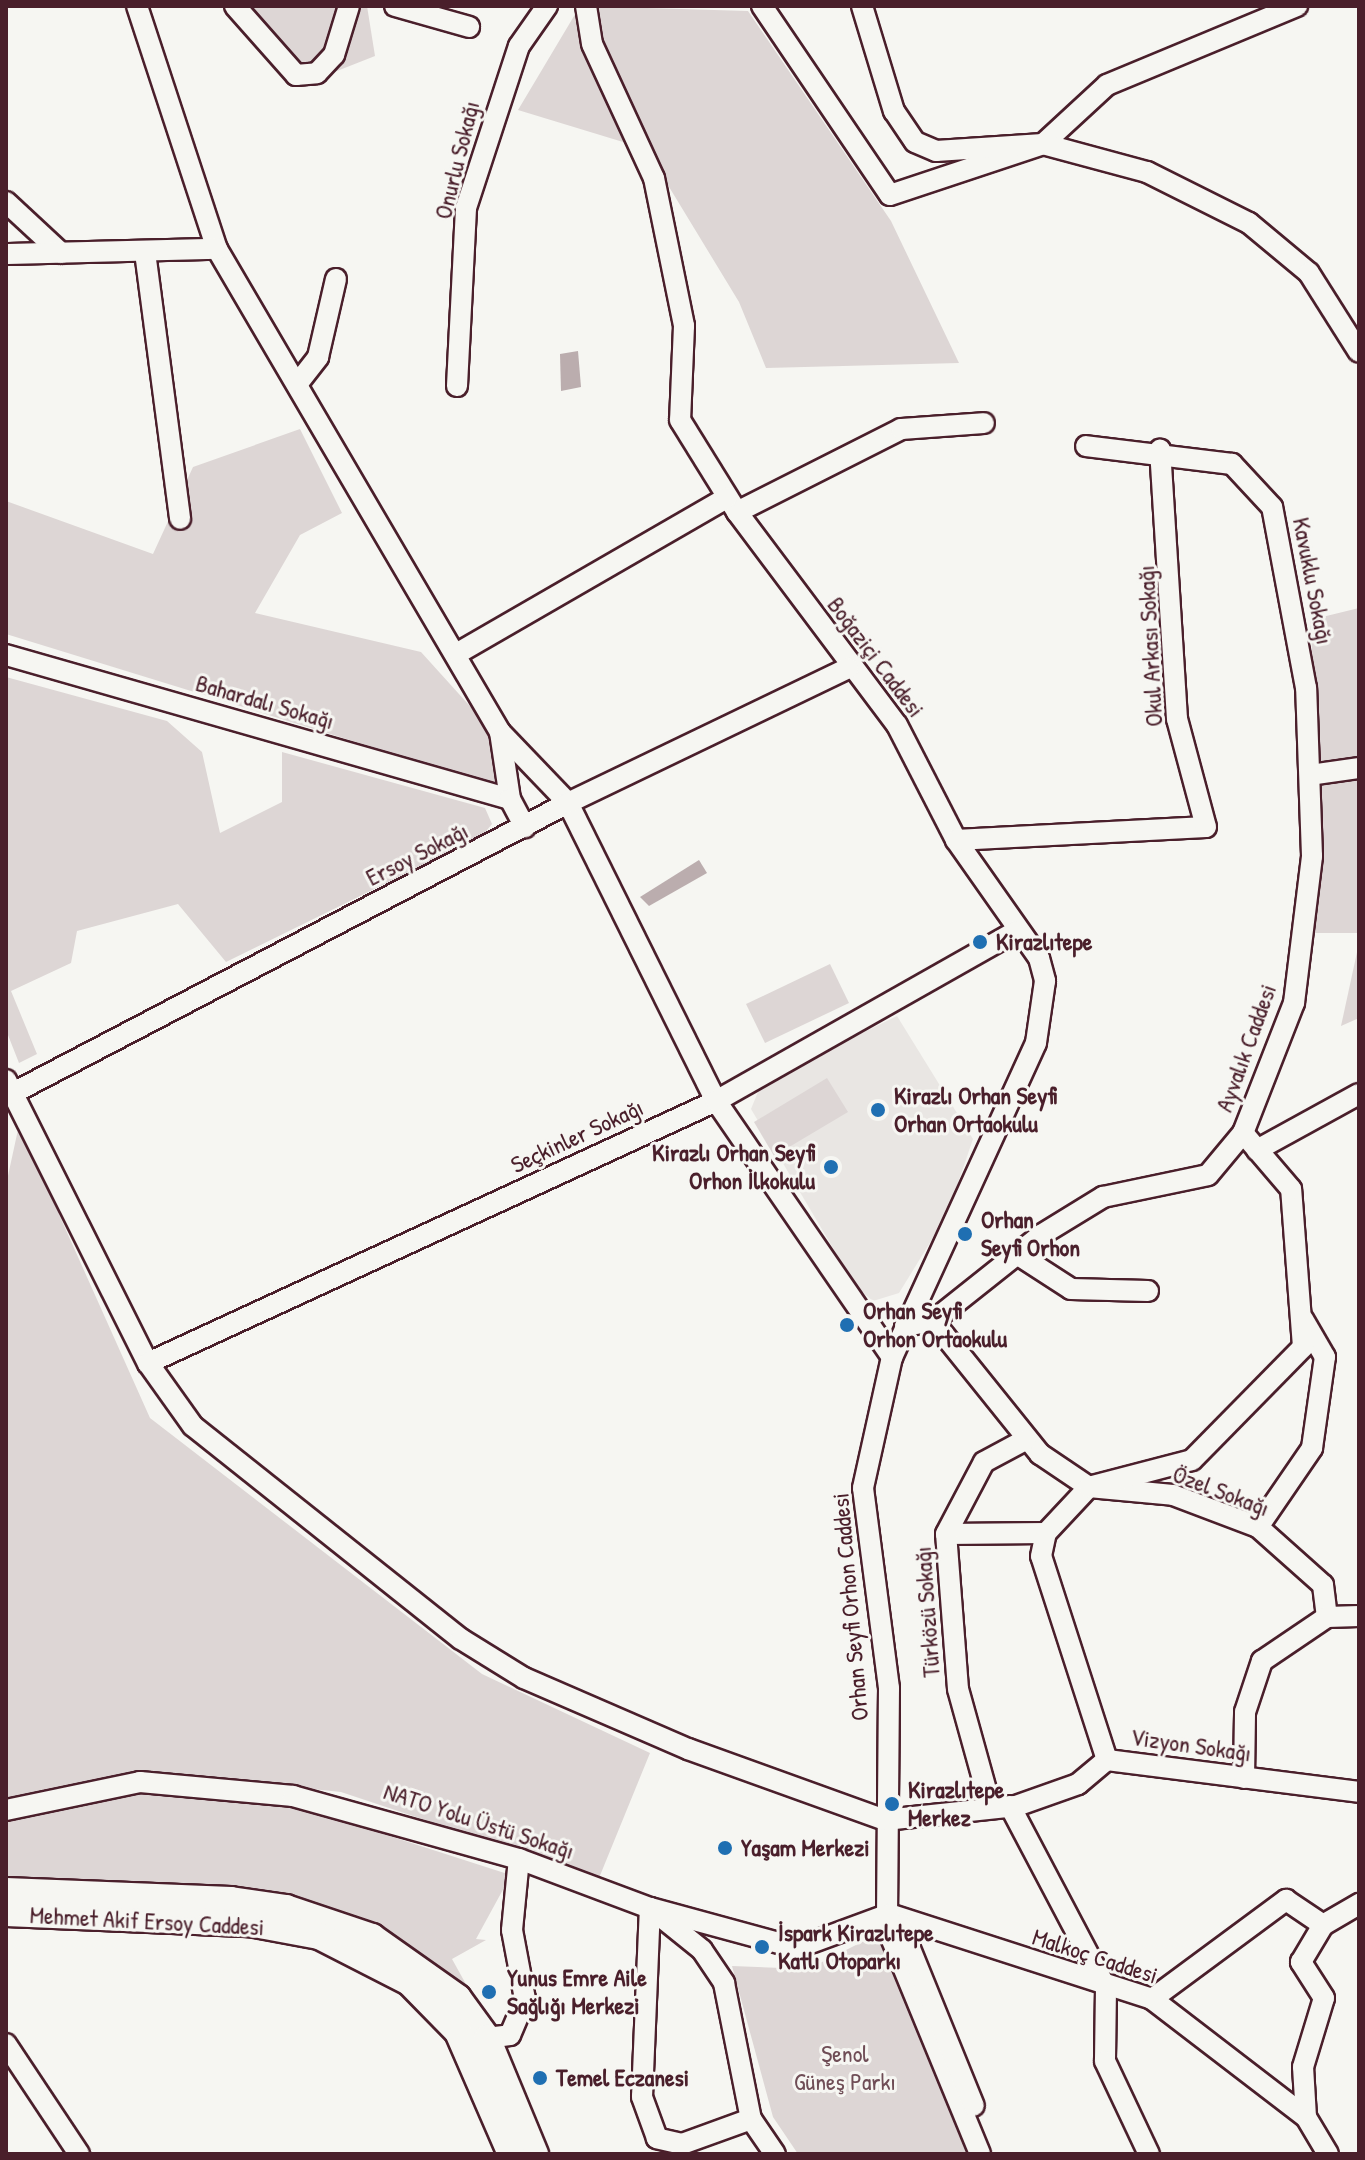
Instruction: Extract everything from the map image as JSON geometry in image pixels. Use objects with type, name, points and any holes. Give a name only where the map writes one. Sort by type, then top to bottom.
[{"type":"main road","name":"Mehmet Akif Ersoy Caddesi","points":[[6,1891],[231,1900],[333,1921],[422,1967],[479,2045],[535,2154]]},
{"type":"main road","name":"Mehmet Akif Ersoy Caddesi","points":[[6,1913],[249,1923],[319,1936],[409,1982],[479,2045],[511,2154]]},
{"type":"street","points":[[137,6],[217,249],[458,653],[500,732],[568,803],[716,1101],[892,1357]]},
{"type":"street","points":[[235,6],[296,75],[317,73],[334,55],[349,6]]},
{"type":"street","points":[[395,6],[469,27]]},
{"type":"street","name":"Onurlu Sokağı","points":[[457,386],[466,208],[508,73],[547,6]]},
{"type":"street","name":"Boğaziçi Caddesi","points":[[586,6],[592,44],[654,178],[684,326],[680,420],[732,505],[848,668],[897,725],[956,840],[1015,932],[1039,958],[1045,981],[1036,1043],[905,1326]]},
{"type":"street","points":[[762,6],[890,195],[1043,144],[1107,85],[1297,6]]},
{"type":"street","points":[[862,6],[894,111],[915,142],[936,151],[1043,144],[1147,172],[1249,223],[1309,273],[1359,352]]},
{"type":"street","points":[[6,202],[61,253]]},
{"type":"street","points":[[6,254],[217,249]]},
{"type":"street","points":[[145,252],[180,519]]},
{"type":"street","points":[[298,383],[318,357],[336,279]]},
{"type":"street","points":[[458,653],[732,505],[901,429],[984,423]]},
{"type":"street","name":"Kavuklu Sokağı","points":[[1086,446],[1160,450],[1232,464],[1272,507],[1306,688],[1310,775]]},
{"type":"street","name":"Okul Arkası Sokağı","points":[[956,840],[1206,827],[1177,719],[1160,450]]},
{"type":"street","name":"Bahardalı Sokağı","points":[[6,655],[510,799]]},
{"type":"street","name":"Ersoy Sokağı","points":[[9,1087],[568,803],[848,668]]},
{"type":"street","points":[[500,732],[510,799],[525,827]]},
{"type":"street","points":[[1310,775],[1359,768]]},
{"type":"street","name":"Ayvalık Caddesi","points":[[905,1326],[933,1321],[1017,1254],[1103,1197],[1208,1175],[1243,1133],[1294,1003],[1312,856],[1310,775]]},
{"type":"street","name":"Seçkinler Sokağı","points":[[148,1363],[716,1101],[1015,932]]},
{"type":"street","points":[[9,1087],[148,1363],[221,1453],[490,1659],[688,1749],[885,1820]]},
{"type":"street","points":[[1257,1150],[1359,1094]]},
{"type":"street","points":[[1107,1760],[1041,1556],[1046,1533],[1089,1487],[1192,1460],[1303,1347],[1291,1189],[1243,1133]]},
{"type":"street","points":[[1017,1254],[1071,1289],[1148,1291]]},
{"type":"street","points":[[1258,1527],[1312,1448],[1325,1357],[1301,1315]]},
{"type":"street","points":[[933,1321],[972,1360],[1025,1440],[1089,1487]]},
{"type":"street","name":"Orhan Seyfi Orhon Caddesi","points":[[905,1326],[892,1357],[863,1488],[889,1688],[885,1820],[889,1914],[900,1924],[994,2154]]},
{"type":"street","name":"Türközü Sokağı","points":[[1025,1440],[984,1462],[946,1534],[958,1689],[1000,1807],[1106,1988]]},
{"type":"street","name":"Özel Sokağı","points":[[1089,1487],[1173,1495],[1258,1527],[1323,1585],[1327,1617]]},
{"type":"street","points":[[946,1534],[1046,1533]]},
{"type":"street","points":[[1244,1778],[1245,1712],[1262,1661],[1327,1617],[1359,1616]]},
{"type":"street","name":"Vizyon Sokağı","points":[[885,1820],[1000,1807],[1078,1784],[1107,1760],[1359,1792]]},
{"type":"street","name":"NATO Yolu Üstü Sokağı","points":[[6,1810],[104,1786],[186,1782],[379,1815],[519,1859],[650,1908],[702,1950],[724,1983],[751,2119],[775,2154]]},
{"type":"street","points":[[479,2045],[510,2035],[525,1999],[512,1930],[519,1859]]},
{"type":"street","points":[[1152,1999],[1286,1900],[1323,1925]]},
{"type":"street","points":[[1306,2117],[1303,2067],[1324,1998],[1301,1962],[1323,1925],[1359,1904]]},
{"type":"street","points":[[751,2119],[682,2144],[657,2138],[642,2097],[650,1908],[797,1948],[889,1914],[887,1928],[980,2154]]},
{"type":"street","name":"Malkoç Caddesi","points":[[889,1914],[1106,1988],[1152,1999],[1306,2117],[1328,2154]]},
{"type":"street","points":[[1106,1988],[1105,2061],[1149,2154]]},
{"type":"street","points":[[6,2044],[79,2154]]},
{"type":"shaded area","points":[[578,351],[581,387],[561,391],[560,354]]},
{"type":"shaded area","points":[[699,860],[707,873],[649,906],[640,897]]},
{"type":"shaded area","points":[[897,1016],[973,1139],[947,1215],[899,1293],[873,1301],[856,1287],[751,1109],[762,1082]]},
{"type":"green space","points":[[233,6],[367,6],[375,56],[304,84]]},
{"type":"green space","points":[[580,6],[748,11],[891,221],[959,363],[766,368],[739,302],[646,149],[518,110]]},
{"type":"green space","points":[[300,429],[342,513],[300,535],[255,613],[421,652],[487,725],[502,787],[6,634],[6,501],[153,554],[193,467]]},
{"type":"green space","points":[[1359,608],[1359,933],[1312,933],[1319,754],[1310,620]]},
{"type":"green space","points":[[6,677],[167,721],[202,752],[220,833],[282,802],[282,752],[485,808],[492,824],[482,836],[226,962],[178,904],[77,931],[71,963],[11,991],[37,1054],[19,1063],[6,1030]]},
{"type":"green space","points":[[1359,943],[1359,1018],[1341,1026]]},
{"type":"green space","points":[[830,964],[849,1003],[765,1043],[746,1004]]},
{"type":"green space","points":[[827,1078],[848,1112],[774,1156],[754,1122]]},
{"type":"green space","points":[[19,1125],[150,1418],[482,1674],[650,1753],[599,1878],[341,1792],[138,1771],[6,1801],[6,1185]]},
{"type":"green space","points":[[129,1794],[204,1795],[315,1812],[511,1875],[476,1939],[486,1940],[452,1959],[472,1995],[376,1927],[312,1904],[6,1881],[6,1820]]},
{"type":"green space","name":"Şenol Güneş Parkı","points":[[880,1933],[969,2154],[798,2154],[773,2117],[732,1966],[808,1969]]},
{"type":"place","name":"Kirazlıtepe","points":[[980,942]]},
{"type":"place","name":"Kirazlı Orhan Seyfi Orhan Ortaokulu","points":[[878,1110]]},
{"type":"place","name":"Kirazlı Orhan Seyfi Orhon İlkokulu","points":[[831,1167]]},
{"type":"place","name":"Orhan Seyfi Orhon","points":[[965,1234]]},
{"type":"place","name":"Orhan Seyfi Orhon Ortaokulu","points":[[847,1325]]},
{"type":"place","name":"Kirazlıtepe Merkez","points":[[892,1804]]},
{"type":"place","name":"Yaşam Merkezi","points":[[725,1848]]},
{"type":"place","name":"İspark Kirazlıtepe Katlı Otoparkı","points":[[762,1947]]},
{"type":"place","name":"Yunus Emre Aile Sağlığı Merkezi","points":[[489,1992]]},
{"type":"place","name":"Temel Eczanesi","points":[[540,2078]]}]
